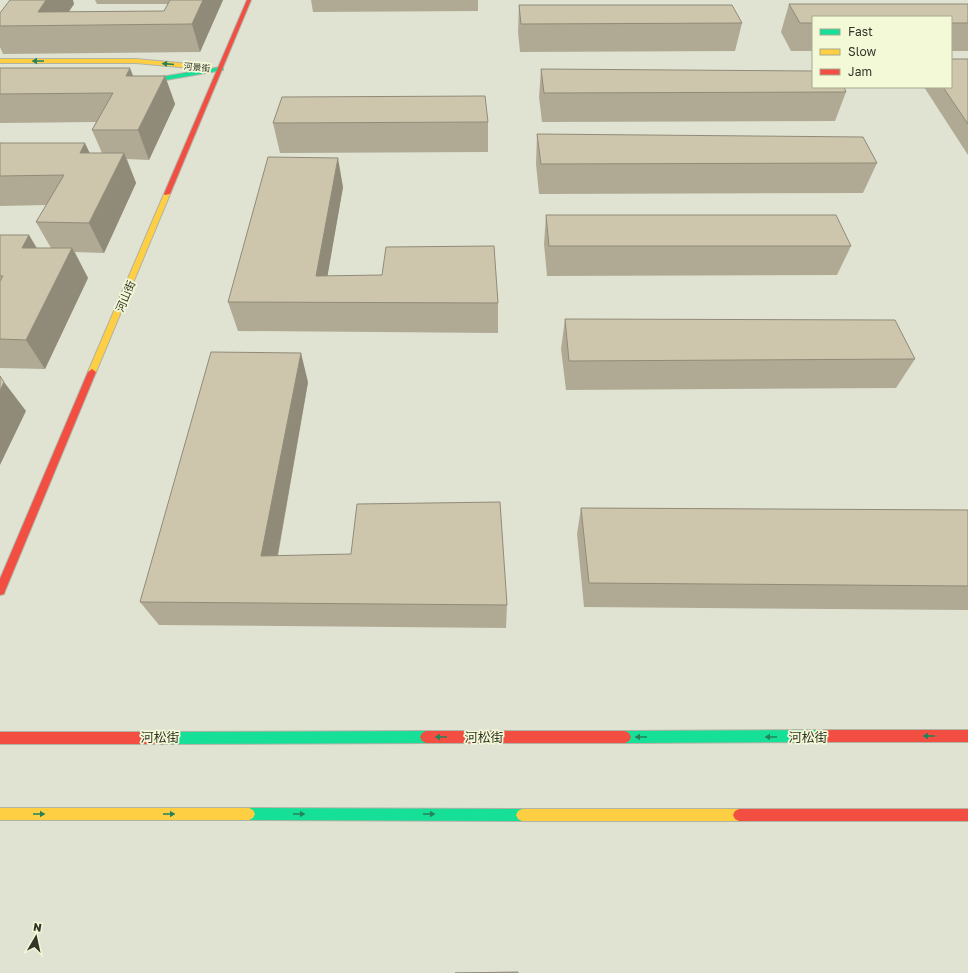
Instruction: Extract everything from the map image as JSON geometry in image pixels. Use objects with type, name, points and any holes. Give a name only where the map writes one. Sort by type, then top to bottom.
[{"type":"street","name":"河山街","points":[[0,591],[249,0]]},
{"type":"street","name":"河景街","points":[[0,61],[136,61],[221,69]]},
{"type":"street","name":"河景街","points":[[128,84],[221,69]]},
{"type":"street","name":"河松街","points":[[0,738],[968,736]]},
{"type":"street","points":[[0,814],[968,815]]},
{"type":"building","points":[[10,0],[46,0],[38,12],[164,11],[170,0],[203,0],[192,24],[0,26],[0,13]]},
{"type":"building","points":[[789,4],[968,4],[968,23],[952,23],[952,16],[812,16],[812,23],[800,23]]},
{"type":"building","points":[[519,5],[732,5],[742,23],[521,24]]},
{"type":"building","points":[[952,59],[968,59],[968,124],[944,88],[952,88]]},
{"type":"building","points":[[0,68],[130,68],[126,76],[165,76],[138,130],[92,130],[113,93],[0,94]]},
{"type":"building","points":[[541,69],[812,71],[812,88],[844,88],[846,92],[544,93]]},
{"type":"building","points":[[485,96],[488,122],[273,123],[282,97]]},
{"type":"building","points":[[537,134],[863,137],[877,163],[541,164]]},
{"type":"building","points":[[0,143],[85,143],[80,153],[124,153],[89,223],[36,222],[64,175],[0,176]]},
{"type":"building","points":[[268,157],[338,158],[316,276],[382,275],[386,247],[494,246],[498,303],[228,302]]},
{"type":"building","points":[[546,215],[836,215],[851,246],[549,246]]},
{"type":"building","points":[[0,235],[29,235],[22,248],[72,248],[26,340],[0,339],[0,281],[3,276],[0,276]]},
{"type":"building","points":[[565,319],[895,320],[915,359],[569,361]]},
{"type":"building","points":[[211,352],[301,353],[261,556],[351,554],[357,504],[500,502],[507,605],[140,602]]},
{"type":"building","points":[[0,376],[4,382],[0,391]]},
{"type":"building","points":[[581,508],[968,510],[968,586],[589,583]]},
{"type":"building","points":[[518,972],[518,973],[455,973]]},
{"type":"traffic: fast","points":[[137,83],[221,69]]},
{"type":"traffic: fast","points":[[625,737],[826,736]]},
{"type":"traffic: fast","points":[[166,738],[426,737]]},
{"type":"traffic: fast","points":[[249,814],[522,815]]},
{"type":"traffic: slow","points":[[0,61],[136,61],[190,66]]},
{"type":"traffic: slow","points":[[92,372],[167,194]]},
{"type":"traffic: slow","points":[[0,814],[249,814]]},
{"type":"traffic: slow","points":[[522,815],[739,815]]},
{"type":"traffic: jam","points":[[167,194],[249,0]]},
{"type":"traffic: jam","points":[[0,591],[92,372]]},
{"type":"traffic: jam","points":[[826,736],[968,736]]},
{"type":"traffic: jam","points":[[426,737],[625,737]]},
{"type":"traffic: jam","points":[[0,738],[166,738]]},
{"type":"traffic: jam","points":[[739,815],[968,815]]}]
